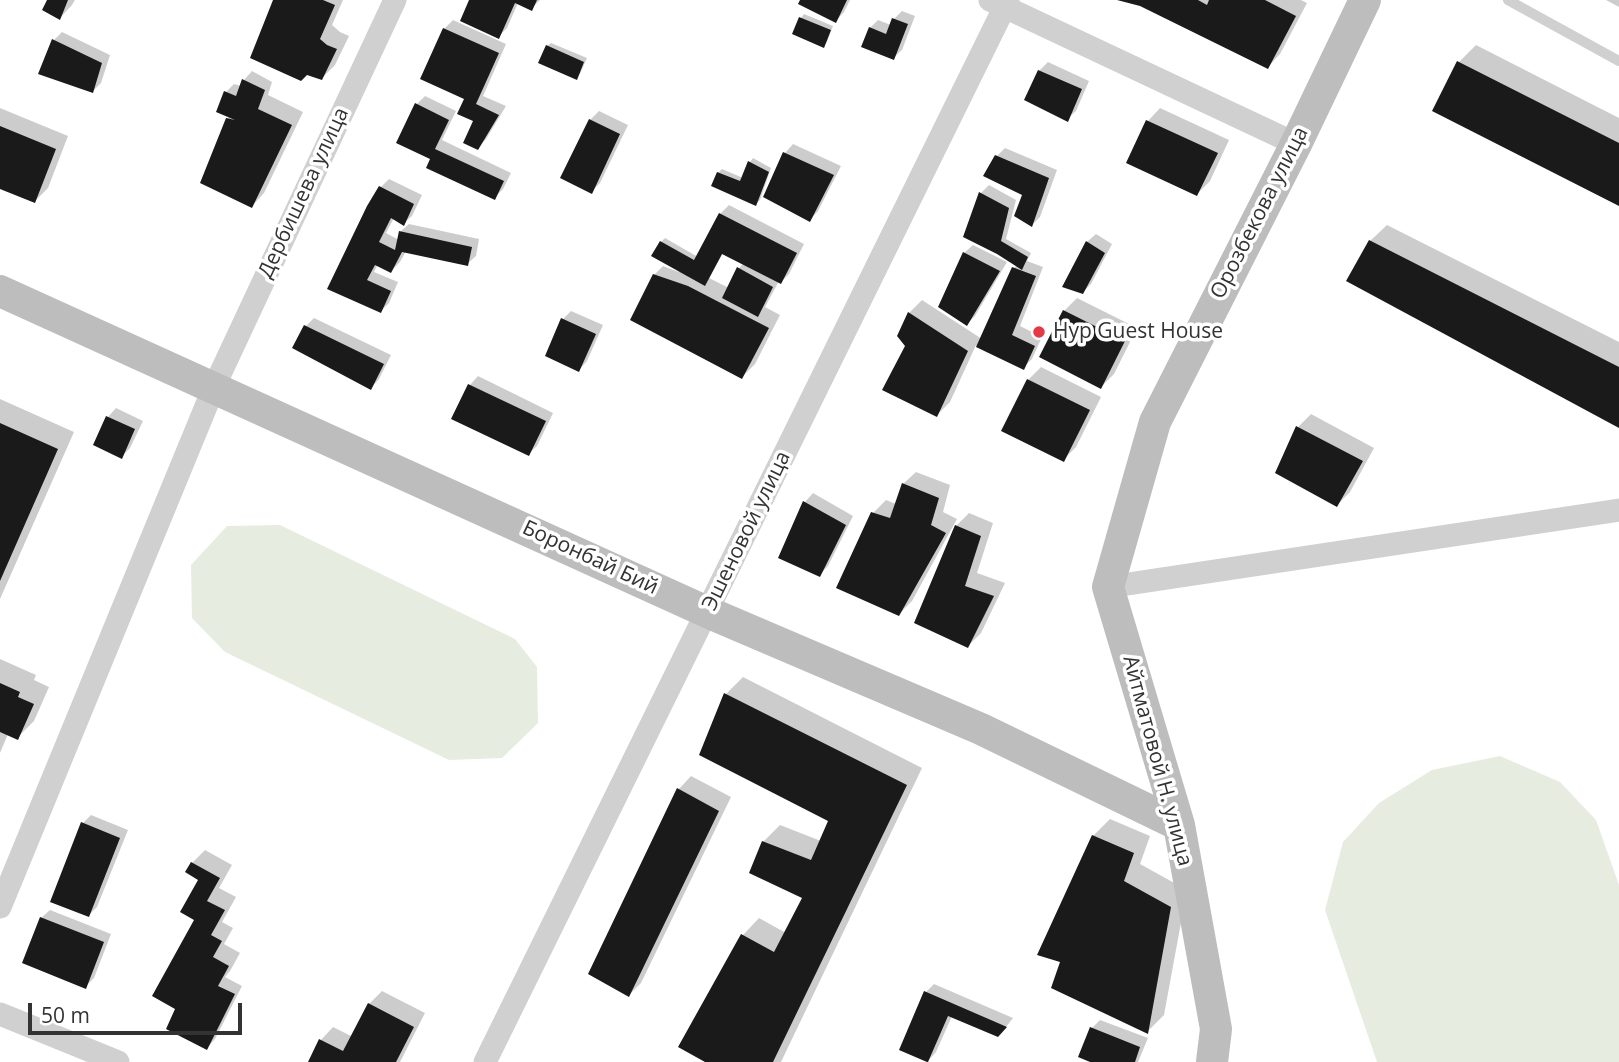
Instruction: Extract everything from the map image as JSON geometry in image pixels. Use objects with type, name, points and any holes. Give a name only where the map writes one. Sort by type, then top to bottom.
[{"type":"street","name":"Дербишева улица","points":[[0,907],[214,387],[395,0]]},
{"type":"street","name":"Орозбекова улица","points":[[1108,587],[1155,422],[1296,145],[1365,0]]},
{"type":"street","points":[[1001,2],[1296,145]]},
{"type":"street","name":"Эшеновой улица","points":[[485,1062],[707,612],[1001,2]]},
{"type":"street","name":"Боронбай Бий","points":[[0,291],[707,612],[981,729],[1179,825]]},
{"type":"street","points":[[1108,587],[1619,510]]},
{"type":"street","name":"Айтматовой Н. улица","points":[[1108,587],[1179,825],[1216,1029],[1212,1062]]},
{"type":"street","points":[[0,1014],[118,1062]]},
{"type":"lane","points":[[1508,0],[1619,61]]},
{"type":"shaded area","points":[[280,525],[515,639],[537,667],[538,723],[502,758],[449,760],[225,652],[192,618],[191,565],[227,526]]},
{"type":"shaded area","points":[[1500,756],[1560,782],[1596,820],[1619,885],[1619,1062],[1377,1062],[1325,910],[1343,842],[1379,803],[1432,770]]},
{"type":"building","points":[[47,0],[68,0],[60,20],[42,10]]},
{"type":"building","points":[[273,0],[323,0],[335,5],[320,39],[337,49],[322,80],[307,75],[301,81],[250,58]]},
{"type":"building","points":[[469,0],[537,0],[532,11],[515,3],[499,39],[460,21]]},
{"type":"building","points":[[800,0],[847,0],[836,23],[798,4]]},
{"type":"building","points":[[1117,0],[1198,0],[1207,5],[1209,0],[1265,0],[1296,16],[1268,69],[1140,6]]},
{"type":"building","points":[[799,17],[831,30],[824,48],[792,34]]},
{"type":"building","points":[[892,18],[908,24],[894,60],[861,47],[869,27],[886,34]]},
{"type":"building","points":[[443,28],[499,53],[476,104],[499,115],[478,150],[463,143],[473,121],[457,114],[464,99],[420,79]]},
{"type":"building","points":[[52,39],[102,63],[93,93],[38,74]]},
{"type":"building","points":[[546,45],[584,62],[577,80],[538,63]]},
{"type":"building","points":[[1457,61],[1619,143],[1619,206],[1432,111]]},
{"type":"building","points":[[1038,70],[1082,89],[1068,122],[1024,100]]},
{"type":"building","points":[[242,79],[265,90],[258,109],[292,125],[252,208],[200,183],[226,118],[235,120],[216,112],[224,91],[236,96]]},
{"type":"building","points":[[415,103],[449,120],[435,149],[504,181],[495,200],[426,168],[430,159],[396,143]]},
{"type":"building","points":[[589,119],[620,134],[592,194],[560,178]]},
{"type":"building","points":[[1146,120],[1218,153],[1197,196],[1126,163]]},
{"type":"building","points":[[0,126],[56,149],[35,203],[0,189]]},
{"type":"building","points":[[783,152],[834,175],[810,222],[763,197]]},
{"type":"building","points":[[995,155],[1049,178],[1032,227],[1014,216],[1022,195],[983,176]]},
{"type":"building","points":[[748,161],[769,172],[756,206],[711,186],[717,172],[740,181]]},
{"type":"building","points":[[379,186],[414,204],[404,226],[391,218],[379,242],[395,250],[399,231],[472,247],[468,266],[402,252],[391,273],[375,265],[367,280],[391,291],[381,313],[327,289]]},
{"type":"building","points":[[979,192],[1009,208],[1001,241],[1028,257],[1022,270],[963,237]]},
{"type":"building","points":[[719,213],[797,253],[781,284],[722,254],[705,286],[651,256],[660,241],[694,260]]},
{"type":"building","points":[[1369,240],[1619,367],[1619,428],[1346,281]]},
{"type":"building","points":[[1086,241],[1105,253],[1083,294],[1062,287]]},
{"type":"building","points":[[963,252],[1000,271],[967,326],[938,307]]},
{"type":"building","points":[[737,267],[773,287],[758,317],[722,298]]},
{"type":"building","points":[[1012,267],[1036,276],[1012,335],[1035,346],[1024,370],[976,347]]},
{"type":"building","points":[[653,274],[688,286],[769,328],[742,379],[630,320]]},
{"type":"building","points":[[1063,310],[1125,341],[1101,389],[1039,357]]},
{"type":"building","points":[[908,312],[968,351],[937,417],[882,390],[905,346],[897,336]]},
{"type":"building","points":[[561,318],[596,334],[579,372],[545,356]]},
{"type":"building","points":[[304,325],[384,364],[371,390],[292,348]]},
{"type":"building","points":[[1027,379],[1090,410],[1064,462],[1001,431]]},
{"type":"building","points":[[468,384],[546,421],[529,456],[451,419]]},
{"type":"building","points":[[106,416],[135,429],[122,459],[93,445]]},
{"type":"building","points":[[0,423],[58,449],[0,581]]},
{"type":"building","points":[[1296,426],[1363,461],[1337,507],[1275,473]]},
{"type":"building","points":[[902,483],[939,498],[931,525],[946,533],[899,616],[836,588],[871,512],[890,518]]},
{"type":"building","points":[[803,501],[846,525],[820,577],[778,558]]},
{"type":"building","points":[[955,525],[981,536],[965,586],[994,596],[968,648],[914,623]]},
{"type":"building","points":[[0,683],[20,692],[18,697],[34,704],[18,740],[0,732]]},
{"type":"building","points":[[724,693],[907,785],[773,1062],[705,1062],[678,1047],[741,934],[774,952],[802,898],[749,873],[762,841],[811,860],[828,821],[699,755]]},
{"type":"building","points":[[677,788],[719,811],[629,997],[588,974]]},
{"type":"building","points":[[81,822],[120,838],[89,917],[50,902]]},
{"type":"building","points":[[1092,835],[1134,853],[1124,881],[1171,907],[1148,1034],[1051,988],[1060,962],[1037,955]]},
{"type":"building","points":[[191,862],[220,878],[207,901],[225,910],[211,935],[222,941],[213,957],[229,966],[218,986],[235,994],[207,1050],[166,1029],[175,1009],[152,996],[194,920],[180,912],[198,880],[185,872]]},
{"type":"building","points":[[40,917],[104,942],[86,989],[22,963]]},
{"type":"building","points":[[924,991],[1007,1027],[998,1037],[948,1016],[928,1062],[899,1050]]},
{"type":"building","points":[[368,1003],[414,1027],[396,1062],[308,1062],[319,1039],[343,1051]]},
{"type":"building","points":[[1090,1027],[1140,1047],[1135,1062],[1090,1062],[1078,1057]]},
{"type":"place","name":"Нур Guest House","points":[[1039,332]]}]
